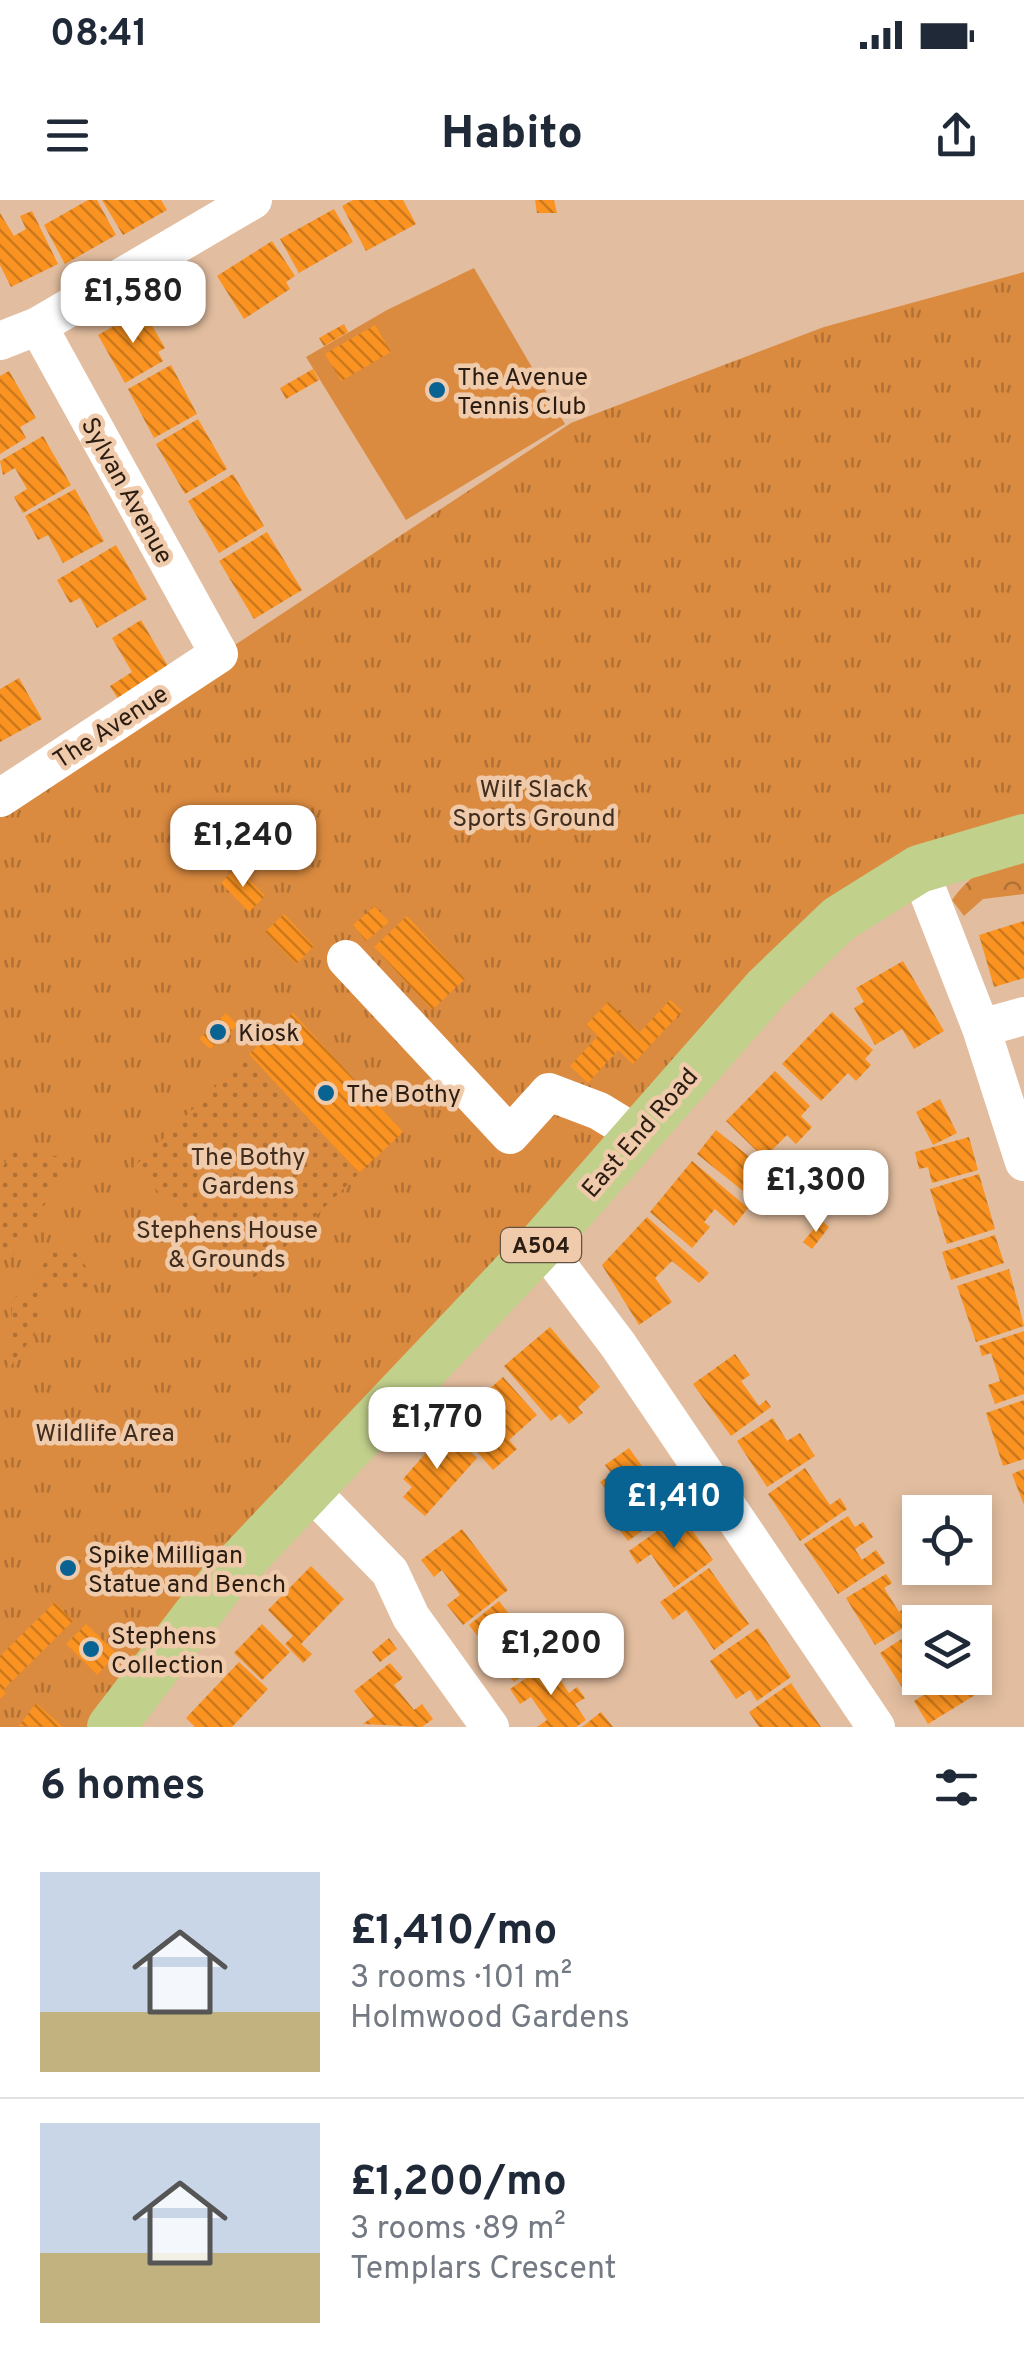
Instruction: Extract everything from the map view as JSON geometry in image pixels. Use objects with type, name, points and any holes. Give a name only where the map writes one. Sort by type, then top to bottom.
[{"type":"main road","name":"East End Road","points":[[111,1727],[222,1582],[542,1244],[635,1133],[766,989],[839,919],[919,868],[1024,838]]},
{"type":"street","points":[[0,341],[38,326],[253,200]]},
{"type":"street","name":"Sylvan Avenue","points":[[38,326],[219,654]]},
{"type":"street","name":"The Avenue","points":[[0,798],[219,654]]},
{"type":"street","points":[[919,868],[981,1028],[1024,1162]]},
{"type":"street","points":[[346,959],[510,1135],[549,1092],[599,1111],[635,1133]]},
{"type":"street","points":[[981,1028],[1024,1016]]},
{"type":"street","points":[[542,1244],[620,1346],[876,1727]]},
{"type":"street","points":[[308,1488],[390,1572],[411,1617],[490,1727]]},
{"type":"green space","name":"The Avenue Tennis Club","points":[[474,268],[565,424],[406,520],[306,357],[387,310]]},
{"type":"green space","name":"Wilf Slack Sports Ground","points":[[1024,272],[1024,836],[839,918],[111,1727],[0,1727],[0,800],[571,423],[824,327]]},
{"type":"green space","points":[[1024,852],[1024,894],[983,899],[964,916],[952,900],[959,891],[984,870]]},
{"type":"green space","name":"The Bothy Gardens","points":[[249,1054],[359,1173],[248,1284],[134,1167]]},
{"type":"green space","points":[[13,1146],[73,1160],[11,1258],[0,1246],[0,1173]]},
{"type":"green space","points":[[50,1252],[76,1253],[93,1276],[91,1289],[64,1295],[52,1291],[41,1306],[37,1331],[7,1371],[13,1298],[30,1289]]},
{"type":"building","points":[[88,200],[97,200],[116,235],[65,264],[44,225]]},
{"type":"building","points":[[102,200],[161,200],[167,210],[123,235]]},
{"type":"building","points":[[353,200],[403,200],[416,224],[366,251],[342,206]]},
{"type":"building","points":[[535,200],[554,200],[557,213],[537,213]]},
{"type":"building","points":[[334,209],[353,242],[299,273],[280,239]]},
{"type":"building","points":[[32,211],[58,264],[11,287],[0,265],[0,213],[14,236],[26,229],[20,216]]},
{"type":"building","points":[[272,241],[295,276],[286,282],[290,289],[244,319],[217,276]]},
{"type":"building","points":[[143,310],[165,348],[158,352],[163,361],[125,383],[98,335]]},
{"type":"building","points":[[344,324],[348,332],[324,346],[319,338]]},
{"type":"building","points":[[375,325],[391,352],[341,381],[325,354]]},
{"type":"building","points":[[171,365],[197,414],[154,438],[128,389]]},
{"type":"building","points":[[313,369],[319,380],[286,399],[280,388]]},
{"type":"building","points":[[9,371],[36,418],[20,427],[26,438],[0,454],[0,376]]},
{"type":"building","points":[[198,419],[227,469],[185,494],[156,444]]},
{"type":"building","points":[[43,436],[71,485],[23,513],[14,497],[27,489],[15,468],[3,475],[0,461]]},
{"type":"building","points":[[233,474],[264,526],[219,553],[188,501]]},
{"type":"building","points":[[75,489],[104,541],[63,563],[48,535],[38,540],[25,516]]},
{"type":"building","points":[[267,532],[302,590],[254,619],[219,561]]},
{"type":"building","points":[[116,545],[147,599],[97,628],[80,598],[70,603],[57,580]]},
{"type":"building","points":[[141,620],[172,673],[121,704],[110,686],[132,672],[112,638]]},
{"type":"building","points":[[19,678],[42,719],[0,742],[0,689]]},
{"type":"building","points":[[237,867],[265,896],[249,912],[221,883]]},
{"type":"building","points":[[375,906],[389,922],[366,941],[353,925]]},
{"type":"building","points":[[284,914],[314,946],[296,964],[265,932]]},
{"type":"building","points":[[407,916],[465,979],[432,1010],[374,947]]},
{"type":"building","points":[[1024,921],[1024,978],[994,987],[979,935]]},
{"type":"building","points":[[903,961],[944,1031],[914,1049],[902,1029],[875,1045],[854,1008],[864,1002],[856,988]]},
{"type":"building","points":[[670,1000],[682,1011],[633,1064],[618,1050],[588,1083],[570,1066],[598,1036],[586,1025],[608,1002],[640,1032]]},
{"type":"building","points":[[832,1012],[873,1050],[865,1059],[871,1065],[856,1081],[848,1073],[821,1101],[782,1064]]},
{"type":"building","name":"Kiosk","points":[[226,1013],[238,1025],[210,1049],[199,1039]]},
{"type":"building","name":"The Bothy","points":[[293,1013],[403,1132],[359,1173],[249,1054]]},
{"type":"building","points":[[775,1071],[810,1106],[801,1116],[812,1127],[796,1144],[787,1135],[764,1158],[726,1121]]},
{"type":"building","points":[[940,1099],[957,1133],[933,1145],[916,1112]]},
{"type":"building","points":[[716,1130],[766,1170],[755,1184],[761,1190],[753,1199],[697,1154]]},
{"type":"building","points":[[969,1137],[978,1170],[932,1183],[928,1167],[919,1169],[915,1152]]},
{"type":"building","points":[[856,1159],[876,1178],[864,1192],[843,1173]]},
{"type":"building","points":[[692,1161],[748,1208],[734,1226],[715,1209],[704,1222],[710,1227],[692,1248],[650,1212]]},
{"type":"building","points":[[979,1174],[995,1229],[947,1244],[930,1189]]},
{"type":"building","points":[[647,1217],[709,1273],[699,1283],[672,1261],[655,1278],[672,1302],[639,1325],[602,1265]]},
{"type":"building","points":[[821,1220],[829,1227],[812,1249],[803,1242]]},
{"type":"building","points":[[995,1235],[1004,1263],[951,1280],[942,1252]]},
{"type":"building","points":[[1009,1269],[1024,1326],[976,1342],[957,1286]]},
{"type":"building","points":[[550,1327],[600,1387],[578,1407],[583,1413],[569,1424],[560,1414],[551,1421],[504,1366]]},
{"type":"building","points":[[1024,1331],[1024,1394],[995,1404],[988,1385],[1000,1381],[991,1353],[982,1356],[979,1346]]},
{"type":"building","points":[[735,1354],[750,1375],[741,1381],[759,1406],[766,1400],[771,1407],[731,1436],[693,1384]]},
{"type":"building","points":[[503,1377],[537,1415],[509,1440],[517,1449],[493,1470],[464,1437],[476,1426],[463,1412]]},
{"type":"building","points":[[1024,1400],[1024,1459],[1003,1466],[986,1413]]},
{"type":"building","points":[[773,1418],[787,1441],[800,1433],[815,1456],[767,1487],[737,1441]]},
{"type":"building","points":[[446,1430],[477,1458],[425,1516],[403,1497],[412,1487],[403,1479]]},
{"type":"building","points":[[629,1448],[673,1509],[628,1541],[618,1528],[628,1521],[600,1482],[612,1474],[605,1465]]},
{"type":"building","points":[[805,1468],[830,1505],[840,1498],[847,1509],[800,1541],[768,1494]]},
{"type":"building","points":[[1024,1469],[1024,1505],[1012,1474]]},
{"type":"building","points":[[681,1514],[713,1560],[674,1588],[651,1554],[637,1564],[629,1551]]},
{"type":"building","points":[[848,1516],[855,1527],[863,1522],[873,1537],[855,1549],[862,1560],[876,1550],[885,1563],[838,1594],[804,1544]]},
{"type":"building","points":[[462,1529],[508,1590],[463,1625],[447,1605],[460,1595],[442,1570],[434,1577],[421,1560]]},
{"type":"building","points":[[311,1566],[344,1599],[301,1644],[312,1654],[303,1663],[285,1644],[293,1636],[268,1610]]},
{"type":"building","points":[[709,1568],[749,1624],[714,1650],[686,1610],[673,1620],[660,1602]]},
{"type":"building","points":[[886,1574],[892,1583],[884,1588],[899,1612],[902,1610],[902,1629],[875,1645],[846,1598]]},
{"type":"building","points":[[499,1601],[544,1658],[514,1682],[469,1625]]},
{"type":"building","points":[[55,1602],[73,1621],[3,1690],[6,1693],[0,1699],[0,1656]]},
{"type":"building","name":"Stephens Collection","points":[[86,1624],[117,1654],[97,1675],[66,1644]]},
{"type":"building","points":[[262,1624],[290,1652],[262,1680],[234,1653]]},
{"type":"building","points":[[758,1628],[791,1677],[757,1701],[750,1690],[736,1699],[710,1661]]},
{"type":"building","points":[[389,1638],[397,1649],[380,1662],[372,1652]]},
{"type":"building","points":[[902,1639],[902,1687],[880,1653]]},
{"type":"building","points":[[239,1662],[268,1689],[232,1727],[195,1727],[186,1718]]},
{"type":"building","points":[[390,1663],[403,1678],[394,1685],[414,1710],[422,1704],[433,1719],[422,1727],[363,1724],[374,1716],[354,1691]]},
{"type":"building","points":[[549,1663],[569,1693],[577,1687],[585,1698],[575,1704],[586,1720],[576,1727],[537,1727],[547,1720],[531,1697],[520,1704],[510,1689]]},
{"type":"building","points":[[791,1683],[821,1727],[759,1727],[749,1712]]},
{"type":"building","points":[[924,1695],[975,1695],[928,1724],[914,1701]]},
{"type":"building","points":[[36,1703],[63,1727],[19,1726]]},
{"type":"building","points":[[601,1712],[613,1727],[582,1727]]},
{"type":"place","name":"The Avenue Tennis Club","points":[[437,390]]},
{"type":"place","name":"Kiosk","points":[[218,1032]]},
{"type":"place","name":"The Bothy","points":[[326,1093]]},
{"type":"place","name":"Spike Milligan Statue and Bench","points":[[68,1568]]},
{"type":"place","name":"Stephens Collection","points":[[91,1649]]},
{"type":"park label","name":"Stephens House & Grounds","points":[[227,1244]]},
{"type":"park label","name":"Wildlife Area","points":[[105,1432]]}]
